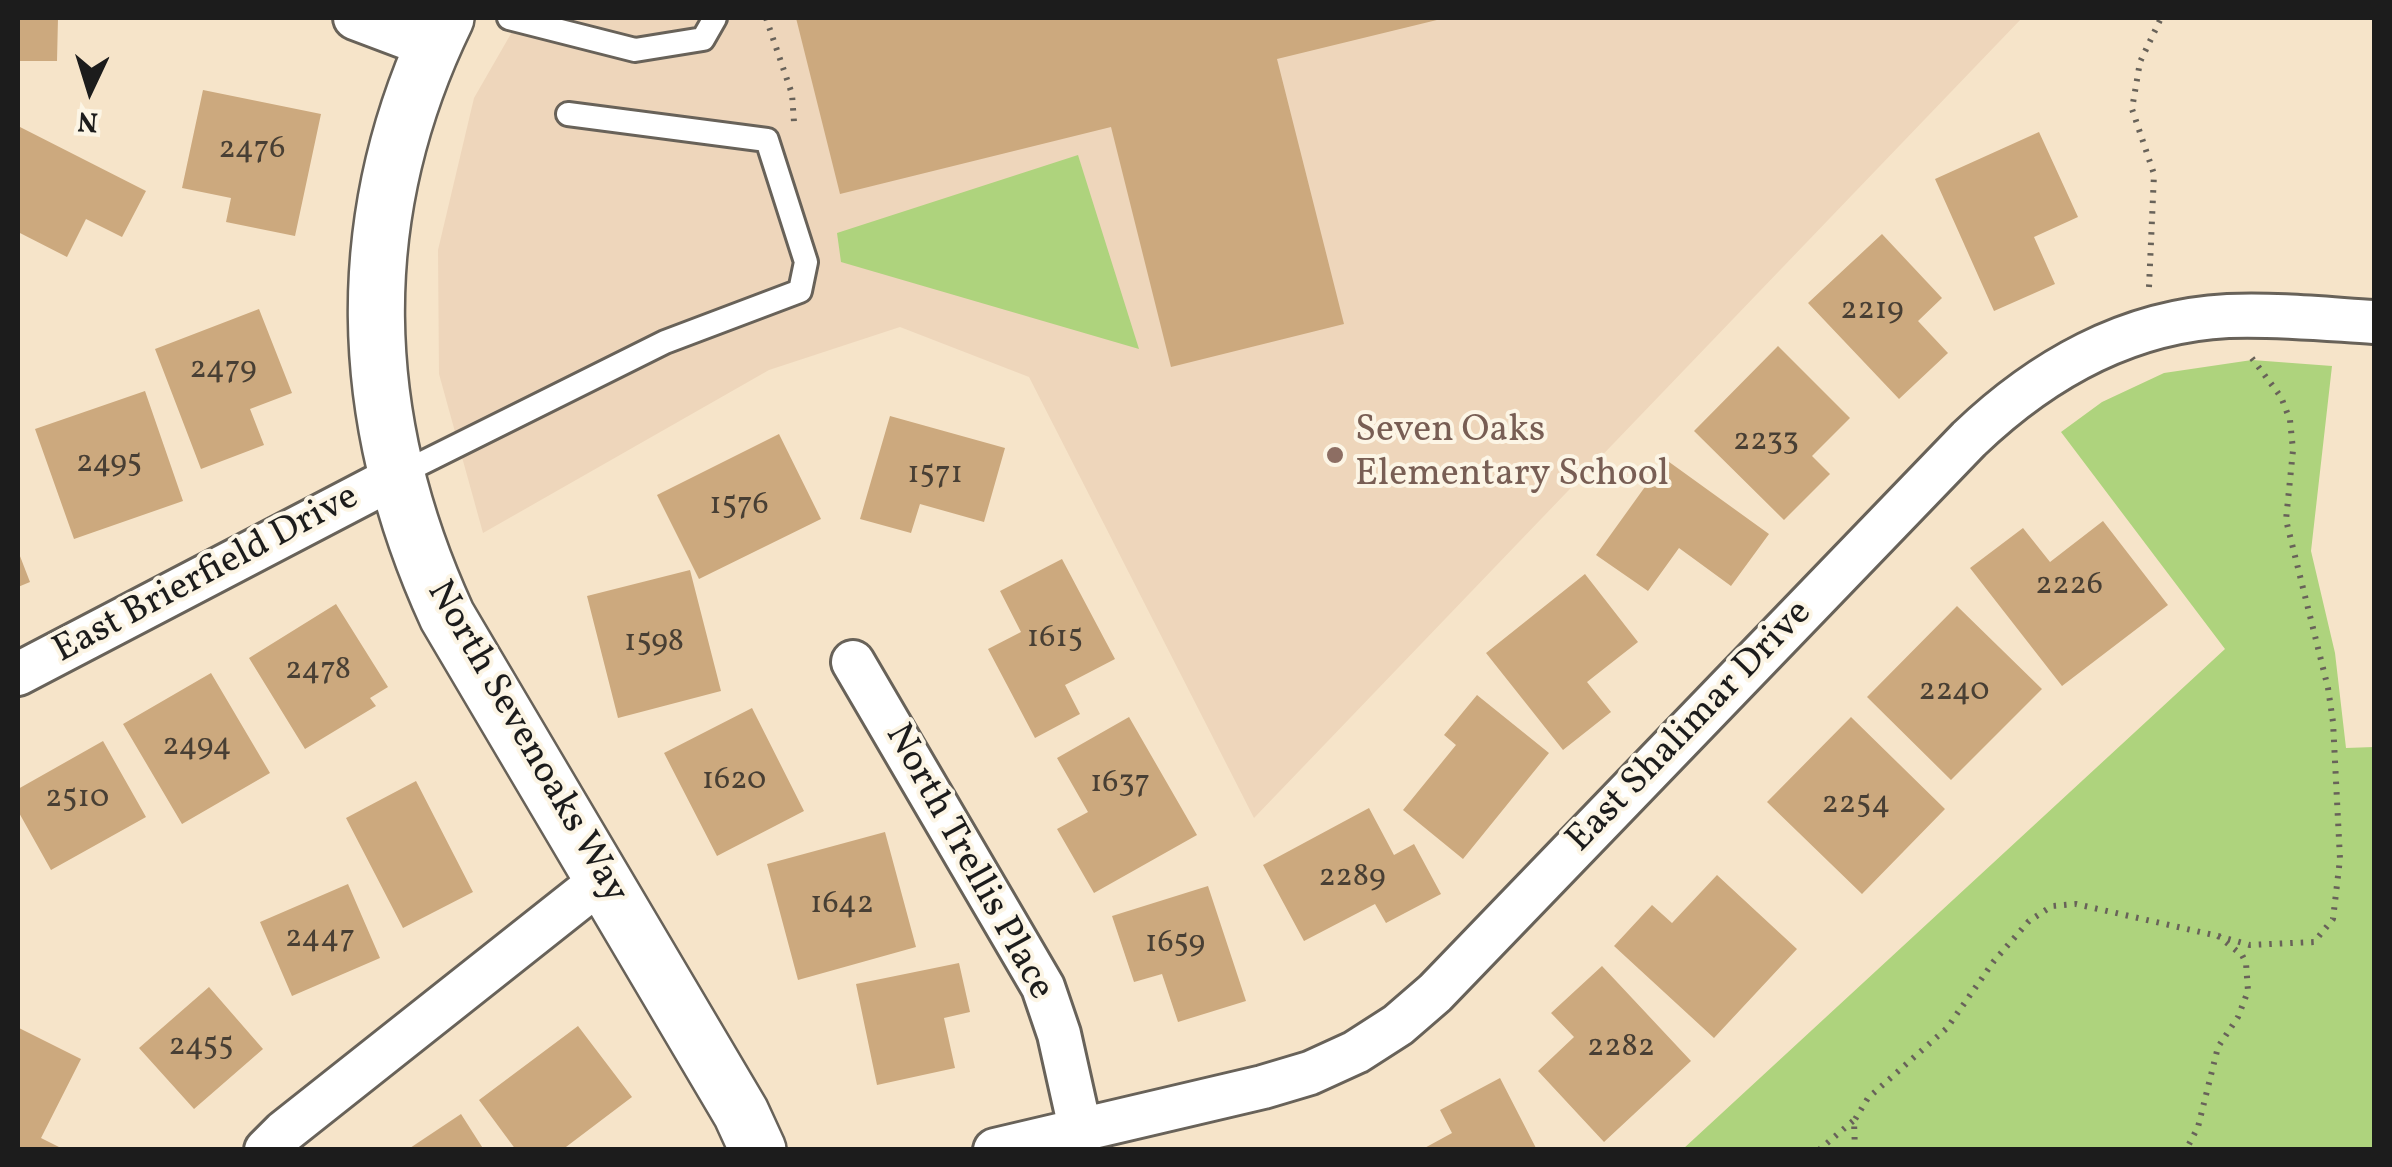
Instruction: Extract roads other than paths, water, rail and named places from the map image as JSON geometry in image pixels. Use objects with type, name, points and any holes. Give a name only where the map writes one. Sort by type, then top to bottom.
[{"type":"street","points":[[355,18],[439,32]]},
{"type":"street","name":"North Sevenoaks Way","points":[[439,32],[414,93],[393,168],[380,236],[377,350],[383,414],[395,477],[426,572],[446,616],[741,1113],[758,1150]]},
{"type":"street","name":"East Shalimar Drive","points":[[995,1150],[1310,1073],[1356,1052],[1398,1025],[1449,979],[2005,405],[2044,376],[2087,352],[2178,322],[2226,316],[2374,322]]},
{"type":"street","name":"East Brierfield Drive","points":[[18,674],[395,477]]},
{"type":"street","name":"North Trellis Place","points":[[853,662],[1044,987],[1080,1128]]},
{"type":"street","points":[[266,1150],[602,880]]},
{"type":"lane","points":[[509,18],[635,50],[703,38],[716,18]]},
{"type":"lane","points":[[395,477],[674,338],[800,291],[806,262],[767,140],[568,114]]},
{"type":"place","name":"Seven Oaks Elementary School","points":[[1335,455]]}]
